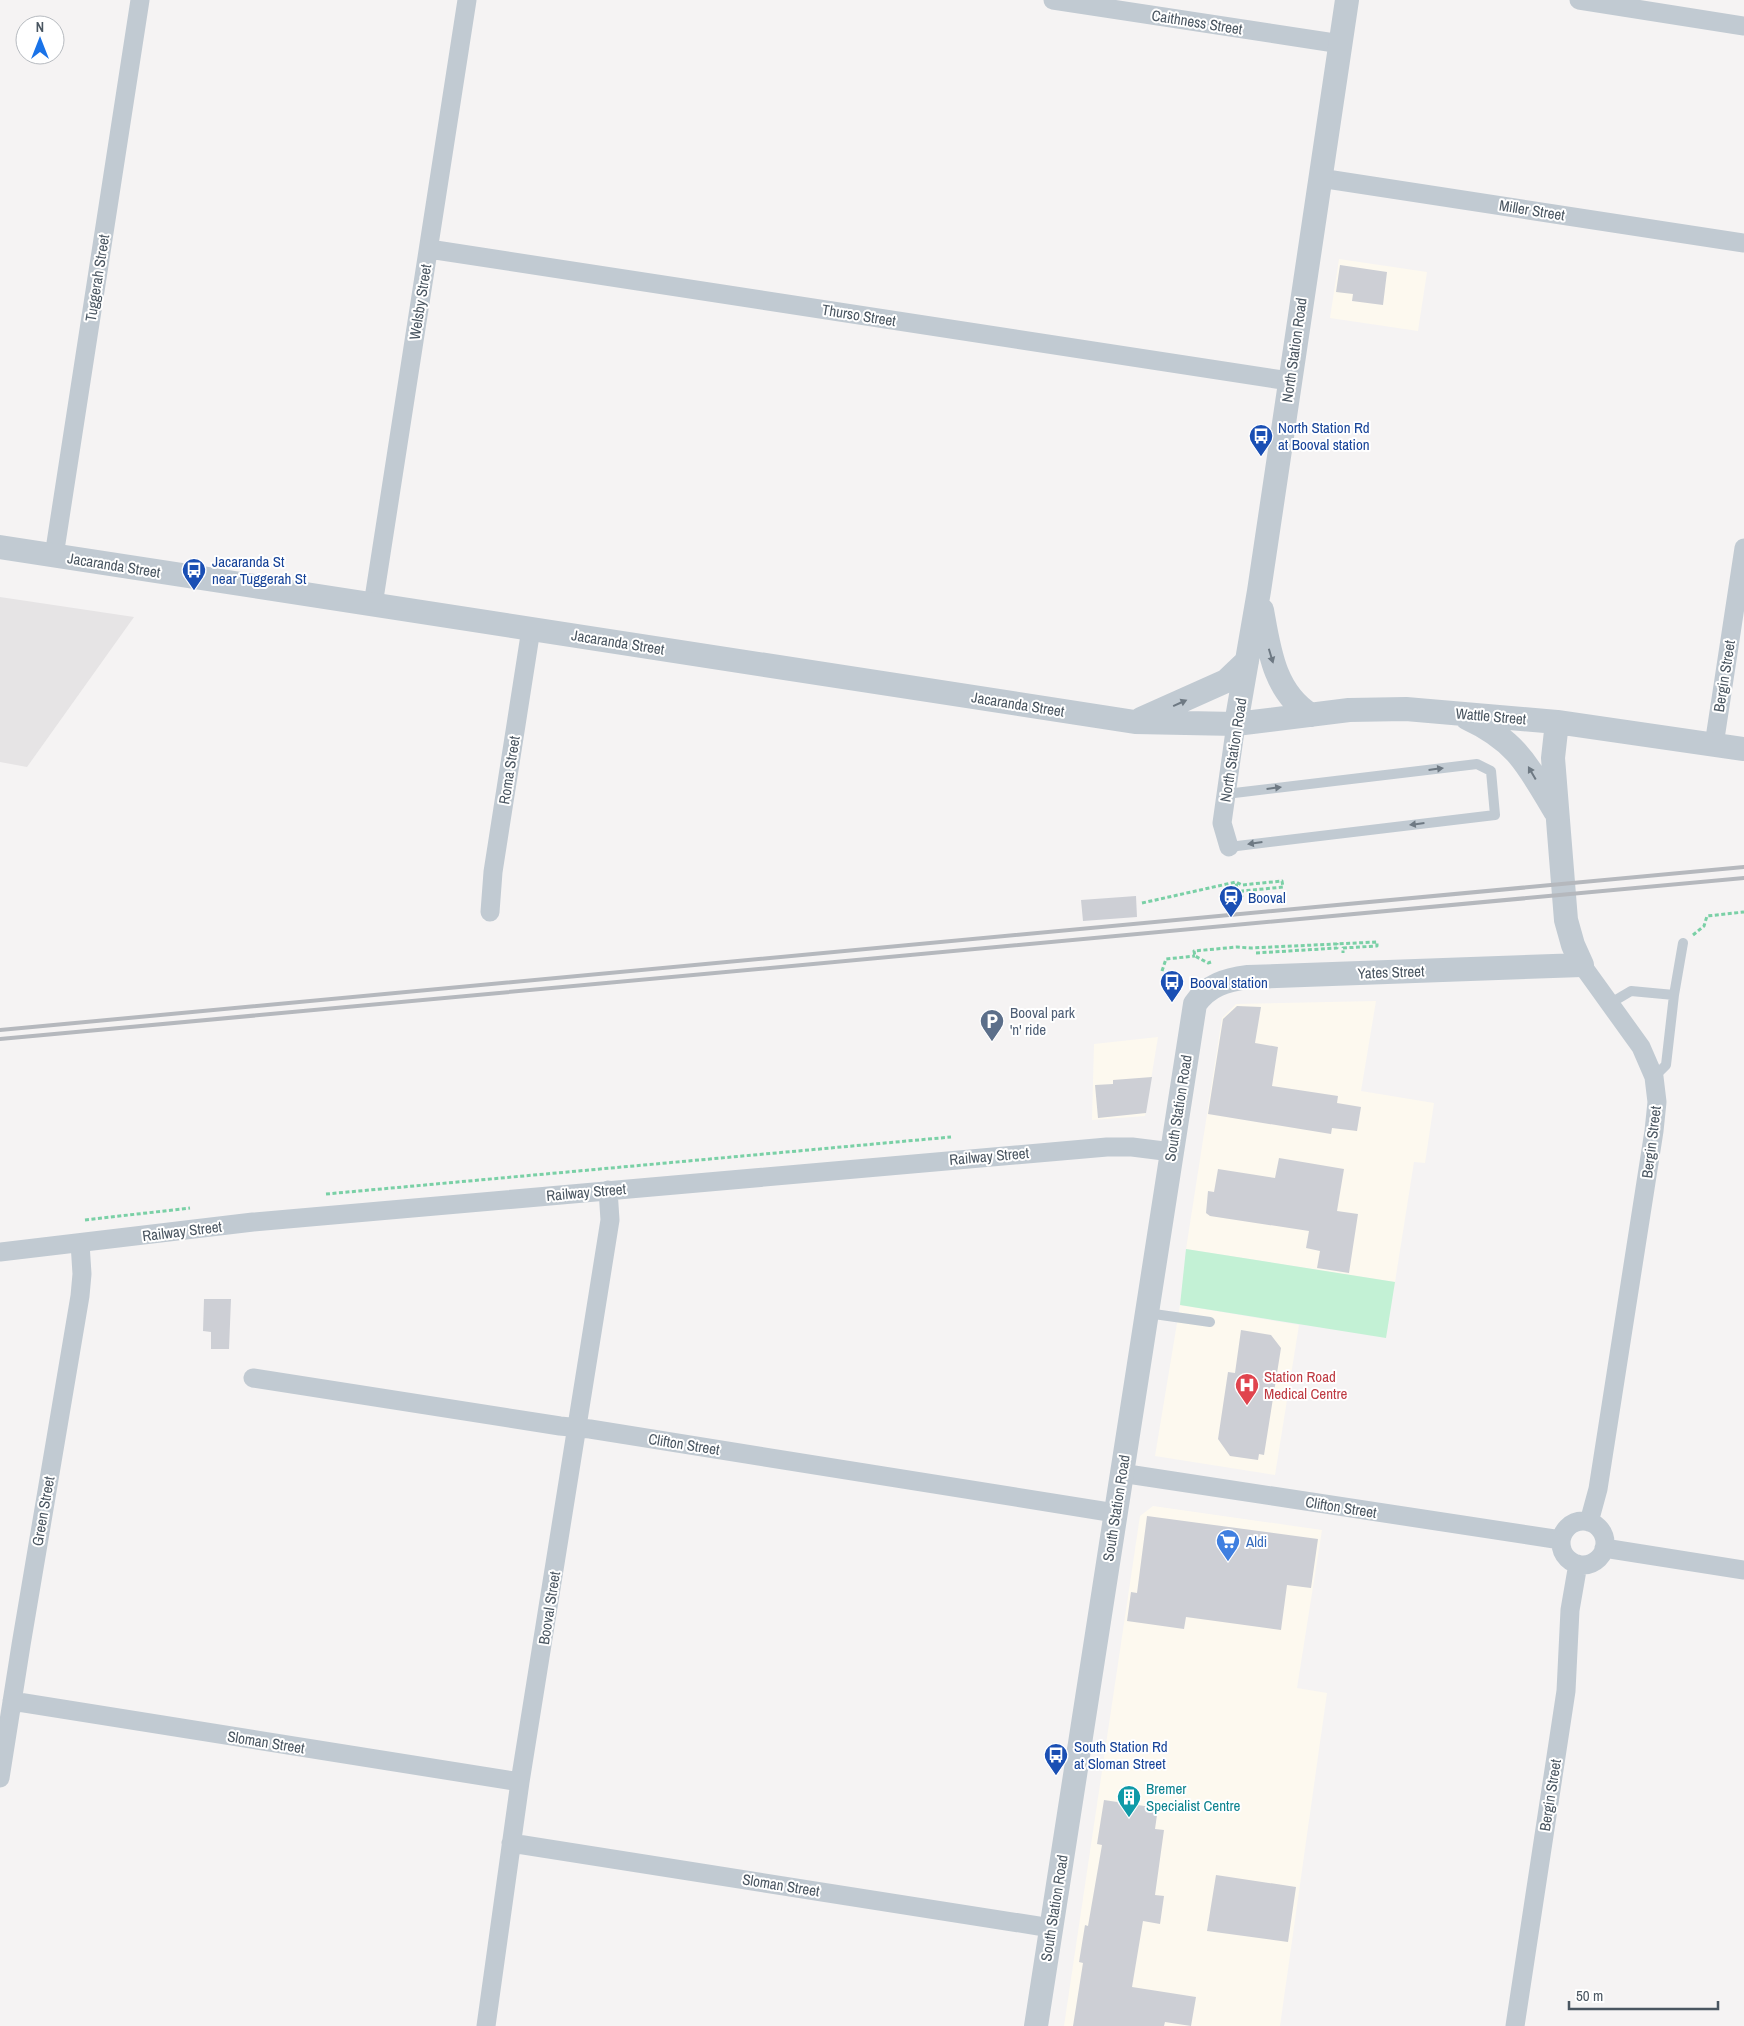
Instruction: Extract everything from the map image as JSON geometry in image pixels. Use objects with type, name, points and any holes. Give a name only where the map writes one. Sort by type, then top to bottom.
[{"type":"street","name":"Tuggerah Street","points":[[54,556],[140,0]]},
{"type":"street","name":"Welsby Street","points":[[374,605],[467,0]]},
{"type":"street","name":"Caithness Street","points":[[1053,0],[1341,44]]},
{"type":"street","name":"North Station Road","points":[[1229,847],[1222,823],[1226,794],[1259,591],[1348,0]]},
{"type":"street","points":[[1579,0],[1744,26]]},
{"type":"street","name":"Miller Street","points":[[1320,178],[1744,243]]},
{"type":"street","name":"Thurso Street","points":[[429,249],[1290,381]]},
{"type":"street","name":"Jacaranda Street","points":[[0,548],[1135,722],[1236,724]]},
{"type":"street","name":"Bergin Street","points":[[1714,744],[1744,548]]},
{"type":"street","points":[[1259,591],[1270,655],[1286,694],[1292,702],[1311,715]]},
{"type":"street","name":"Roma Street","points":[[490,912],[493,872],[530,629]]},
{"type":"street","points":[[1135,722],[1226,681],[1247,660]]},
{"type":"street","name":"Wattle Street","points":[[1236,724],[1349,710],[1396,709],[1557,722],[1744,749]]},
{"type":"street","points":[[1457,713],[1481,724],[1504,739],[1528,766],[1557,815]]},
{"type":"street","name":"Bergin Street","points":[[1557,722],[1553,758],[1566,920],[1573,945],[1582,965],[1641,1047],[1654,1077],[1657,1102],[1654,1132],[1598,1489],[1589,1522]]},
{"type":"street","name":"Yates Street","points":[[1203,993],[1224,981],[1248,977],[1582,965]]},
{"type":"street","name":"South Station Road","points":[[1036,2026],[1193,1010],[1203,993]]},
{"type":"street","name":"Railway Street","points":[[0,1252],[253,1222],[1107,1147],[1132,1147],[1172,1152]]},
{"type":"street","name":"Booval Street","points":[[486,2026],[520,1782],[610,1220],[608,1190]]},
{"type":"street","name":"Green Street","points":[[0,1778],[80,1296],[82,1274],[80,1243]]},
{"type":"street","name":"Clifton Street","points":[[253,1378],[598,1430],[1115,1513]]},
{"type":"street","name":"Clifton Street","points":[[1121,1474],[1561,1540]]},
{"type":"street","points":[[1580,1521],[1589,1522],[1596,1525],[1601,1531],[1604,1539],[1604,1548],[1594,1562],[1578,1564],[1566,1556],[1562,1549],[1561,1540],[1571,1524],[1580,1521]]},
{"type":"street","points":[[1604,1548],[1744,1570]]},
{"type":"street","name":"Bergin Street","points":[[1515,2026],[1566,1691],[1570,1610],[1578,1564]]},
{"type":"street","name":"Sloman Street","points":[[12,1701],[520,1782]]},
{"type":"street","name":"Sloman Street","points":[[511,1843],[1051,1928]]},
{"type":"lane","points":[[1226,794],[1477,764],[1491,771],[1495,815],[1229,847]]},
{"type":"lane","points":[[1654,1077],[1666,1065],[1674,995],[1683,943]]},
{"type":"lane","points":[[1609,1004],[1631,991],[1674,995]]},
{"type":"lane","points":[[1146,1313],[1210,1322]]},
{"type":"path","points":[[1142,903],[1236,882],[1242,885],[1282,881],[1283,887],[1242,891],[1242,896],[1238,896],[1236,882]]},
{"type":"path","points":[[1683,943],[1704,926],[1707,916],[1744,912]]},
{"type":"path","points":[[1236,942],[1237,947]]},
{"type":"path","points":[[1195,956],[1194,951],[1237,947],[1377,942],[1377,946],[1343,948],[1343,954]]},
{"type":"path","points":[[1252,953],[1337,948],[1337,943]]},
{"type":"path","points":[[1162,971],[1166,958],[1195,956],[1208,964]]},
{"type":"shaded area","points":[[1339,259],[1427,272],[1418,331],[1330,318]]},
{"type":"shaded area","points":[[0,597],[134,617],[27,767],[0,762]]},
{"type":"shaded area","points":[[1376,1001],[1361,1091],[1434,1103],[1425,1163],[1414,1162],[1395,1282],[1186,1249],[1222,1018],[1236,1004]]},
{"type":"shaded area","points":[[1158,1037],[1145,1116],[1092,1120],[1094,1044]]},
{"type":"shaded area","points":[[1180,1305],[1299,1325],[1275,1475],[1155,1456]]},
{"type":"shaded area","points":[[1153,1506],[1322,1530],[1297,1688],[1327,1693],[1280,2026],[1064,2026],[1140,1516]]},
{"type":"green space","points":[[1186,1249],[1395,1282],[1386,1338],[1180,1305]]},
{"type":"building","points":[[1340,265],[1387,272],[1383,305],[1352,301],[1353,294],[1336,292]]},
{"type":"building","points":[[1136,896],[1137,917],[1083,921],[1081,900]]},
{"type":"building","points":[[1237,1006],[1261,1007],[1255,1043],[1278,1047],[1272,1086],[1338,1096],[1337,1103],[1361,1107],[1357,1131],[1332,1128],[1331,1134],[1208,1114],[1223,1019]]},
{"type":"building","points":[[1152,1077],[1146,1113],[1098,1118],[1095,1085],[1113,1084],[1113,1080]]},
{"type":"building","points":[[1279,1158],[1344,1169],[1337,1211],[1358,1214],[1349,1273],[1317,1268],[1320,1251],[1306,1248],[1309,1231],[1210,1216],[1206,1213],[1208,1191],[1214,1192],[1218,1169],[1275,1178]]},
{"type":"building","points":[[204,1299],[231,1299],[229,1349],[211,1349],[211,1332],[203,1331]]},
{"type":"building","name":"Station Road Medical Centre","points":[[1241,1330],[1271,1335],[1281,1348],[1264,1455],[1259,1454],[1258,1460],[1230,1456],[1218,1439],[1228,1372],[1235,1373]]},
{"type":"building","name":"Aldi","points":[[1147,1516],[1318,1539],[1311,1588],[1287,1585],[1281,1630],[1186,1617],[1184,1629],[1127,1621],[1131,1592],[1137,1593]]},
{"type":"building","points":[[1104,1800],[1158,1808],[1155,1829],[1164,1830],[1155,1895],[1164,1896],[1160,1924],[1143,1921],[1132,1987],[1196,1997],[1191,2026],[1165,2022],[1164,2026],[1073,2026],[1083,1963],[1079,1962],[1085,1925],[1088,1926],[1102,1845],[1097,1844]]},
{"type":"building","points":[[1216,1875],[1296,1887],[1288,1942],[1207,1931]]},
{"type":"railway","points":[[0,1030],[1744,867]]},
{"type":"railway","points":[[0,1039],[1744,878]]},
{"type":"place","name":"North Station Rd at Booval station","points":[[1261,457]]},
{"type":"place","name":"Jacaranda St near Tuggerah St","points":[[194,591]]},
{"type":"place","name":"Booval","points":[[1231,918]]},
{"type":"place","name":"Booval station","points":[[1172,1003]]},
{"type":"place","name":"Booval park 'n' ride","points":[[992,1042]]},
{"type":"place","name":"Station Road Medical Centre","points":[[1247,1406]]},
{"type":"place","name":"Aldi","points":[[1228,1562]]},
{"type":"place","name":"South Station Rd at Sloman Street","points":[[1056,1776]]},
{"type":"place","name":"Bremer Specialist Centre","points":[[1129,1818]]}]
